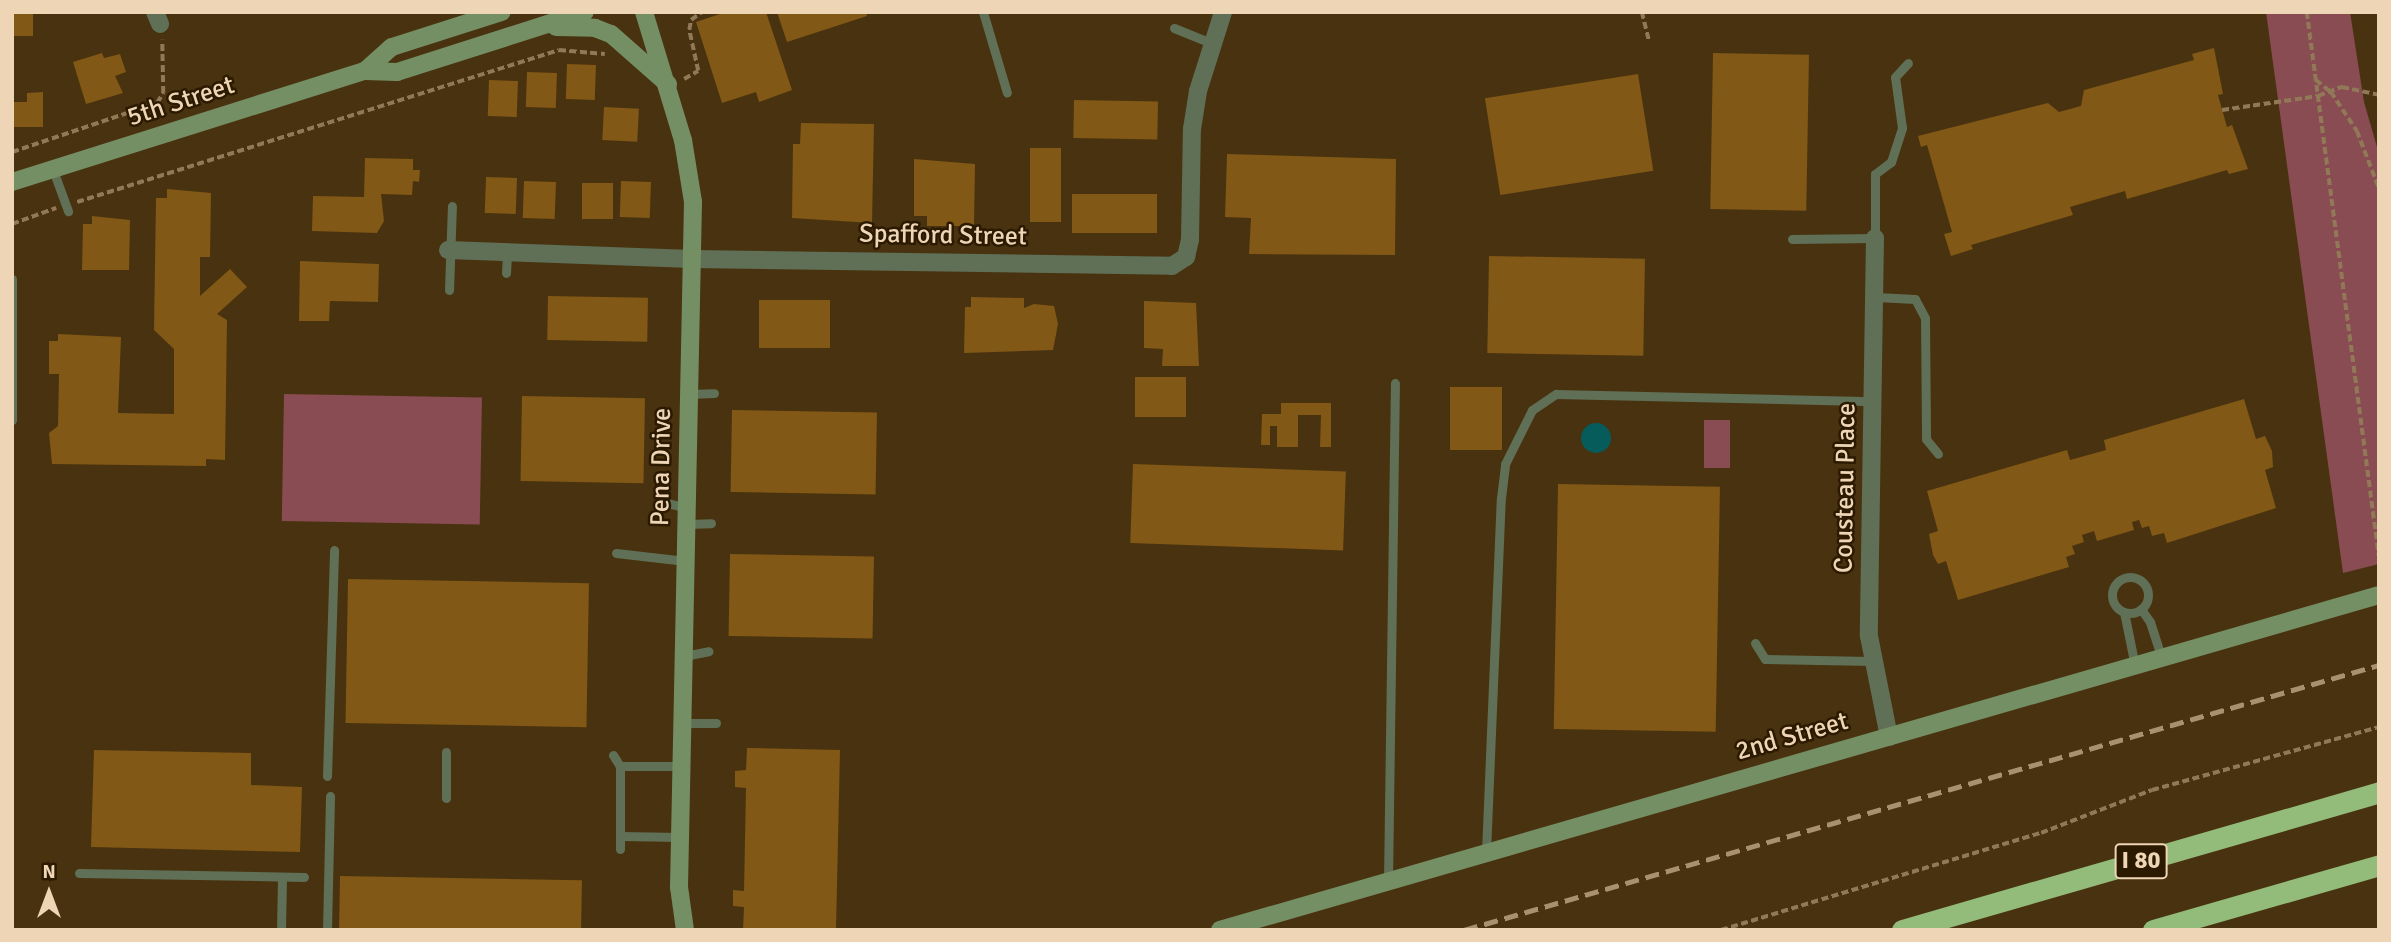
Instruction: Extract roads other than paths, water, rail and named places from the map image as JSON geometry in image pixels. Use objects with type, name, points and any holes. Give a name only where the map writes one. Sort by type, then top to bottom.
[{"type":"highway","name":"I 80","points":[[1902,930],[2379,792]]},
{"type":"highway","points":[[2153,930],[2379,865]]},
{"type":"street","name":"5th Street","points":[[365,71],[392,47],[502,12]]},
{"type":"street","name":"5th Street","points":[[12,182],[365,71],[397,72],[585,12]]},
{"type":"street","name":"Pena Drive","points":[[644,12],[668,84],[693,202],[678,887],[685,930]]},
{"type":"street","name":"Spafford Street","points":[[448,250],[661,254],[692,259],[1172,266],[1186,257],[1190,239],[1192,130],[1211,43],[1223,12]]},
{"type":"street","points":[[533,30],[576,26],[611,34],[668,84]]},
{"type":"street","name":"Cousteau Place","points":[[1875,239],[1871,661],[1889,737]]},
{"type":"street","name":"2nd Street","points":[[1220,930],[2379,595]]},
{"type":"lane","points":[[983,12],[1007,93]]},
{"type":"lane","points":[[1174,27],[1211,43]]},
{"type":"lane","points":[[1792,239],[1875,239],[1875,174],[1891,162],[1902,128],[1895,77],[1908,62]]},
{"type":"lane","points":[[53,170],[67,208]]},
{"type":"lane","points":[[449,290],[448,250],[452,206]]},
{"type":"lane","points":[[506,273],[507,253]]},
{"type":"lane","points":[[12,279],[12,420]]},
{"type":"lane","points":[[1876,297],[1915,299],[1925,318],[1926,439],[1938,454]]},
{"type":"lane","points":[[1388,881],[1395,383]]},
{"type":"lane","points":[[689,394],[714,393]]},
{"type":"lane","points":[[1486,852],[1501,498],[1505,464],[1532,410],[1556,394],[1874,401]]},
{"type":"lane","points":[[664,502],[687,516],[711,523]]},
{"type":"lane","points":[[327,776],[334,550]]},
{"type":"lane","points":[[616,553],[686,561]]},
{"type":"lane","points":[[2135,666],[2124,612],[2112,597],[2115,585],[2124,578],[2145,585],[2148,596],[2141,609]]},
{"type":"lane","points":[[2141,609],[2150,622],[2162,659]]},
{"type":"lane","points":[[2124,612],[2141,609]]},
{"type":"lane","points":[[1755,643],[1765,659],[1871,661]]},
{"type":"lane","points":[[684,656],[709,652]]},
{"type":"lane","points":[[683,723],[716,723]]},
{"type":"lane","points":[[446,752],[446,798]]},
{"type":"lane","points":[[613,755],[620,766],[620,849]]},
{"type":"lane","points":[[620,766],[681,766]]},
{"type":"lane","points":[[327,930],[330,796]]},
{"type":"lane","points":[[621,836],[680,837]]},
{"type":"lane","points":[[79,873],[304,877]]},
{"type":"lane","points":[[281,930],[282,877]]},
{"type":"water","points":[[1596,423],[1607,427],[1611,438],[1607,449],[1596,453],[1585,449],[1581,438],[1585,427]]},
{"type":"railway","points":[[1464,930],[2379,665]]}]
